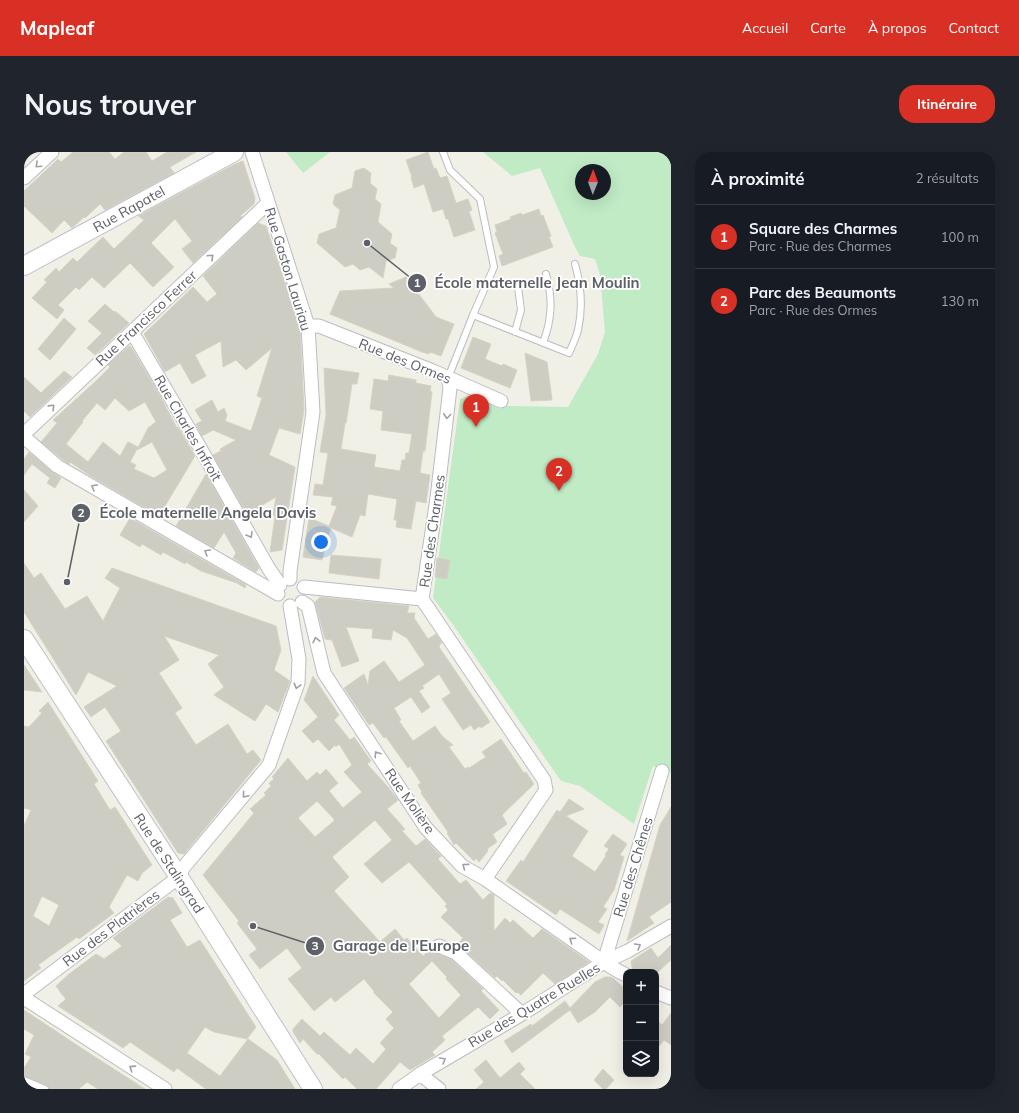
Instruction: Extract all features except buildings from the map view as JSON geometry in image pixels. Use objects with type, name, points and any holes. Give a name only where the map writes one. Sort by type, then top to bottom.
[{"type":"main road","name":"Rue Rapatel","points":[[24,266],[234,152]]},
{"type":"main road","name":"Rue de Stalingrad","points":[[24,639],[179,877],[312,1089]]},
{"type":"street","points":[[24,178],[52,152]]},
{"type":"street","name":"Rue Gaston Lauriau","points":[[252,152],[308,326],[313,412],[290,571],[283,586]]},
{"type":"street","name":"Rue Francisco Ferrer","points":[[24,436],[268,203]]},
{"type":"street","name":"Rue des Ormes","points":[[308,326],[319,326],[501,400]]},
{"type":"street","name":"Rue Charles Infroit","points":[[132,332],[269,569],[283,586]]},
{"type":"street","name":"Rue des Charmes","points":[[448,378],[450,388],[437,498],[422,598],[544,780],[546,790],[485,879]]},
{"type":"street","points":[[24,436],[57,466],[283,586]]},
{"type":"street","points":[[297,580],[304,587],[305,595],[296,604],[282,602],[283,586],[297,580]]},
{"type":"street","points":[[304,587],[422,598]]},
{"type":"street","name":"Rue des Platrières","points":[[24,994],[179,877],[183,868],[270,766],[298,683],[299,659],[296,604]]},
{"type":"street","name":"Rue Molière","points":[[296,604],[308,606],[324,674],[426,828],[462,866],[485,879],[592,953],[614,970],[623,974]]},
{"type":"street","name":"Rue des Chênes","points":[[604,962],[662,772]]},
{"type":"street","name":"Rue des Quatre Ruelles","points":[[399,1089],[420,1074],[522,1014],[604,962],[628,952],[671,926]]},
{"type":"street","points":[[439,946],[456,953],[522,1014]]},
{"type":"street","points":[[659,993],[671,998]]},
{"type":"street","points":[[24,998],[165,1089]]},
{"type":"street","points":[[420,1074],[439,1089]]},
{"type":"lane","name":"Rue des Charmes","points":[[443,152],[450,170],[480,199],[494,267],[448,378]]},
{"type":"lane","points":[[473,315],[570,353],[578,330],[581,302],[579,279],[575,264]]},
{"type":"lane","points":[[543,343],[550,321],[551,302],[550,288],[546,274]]},
{"type":"lane","points":[[515,332],[521,310],[518,287]]},
{"type":"lane","points":[[24,1080],[45,1089]]},
{"type":"green space","points":[[286,152],[330,152],[303,173]]},
{"type":"green space","points":[[483,152],[671,152],[671,772],[653,766],[634,824],[580,786],[561,781],[433,598],[460,399],[468,396],[501,409],[507,406],[568,407],[598,354],[605,332],[600,275],[595,259],[580,256],[540,168],[512,176]]},
{"type":"place","name":"École maternelle Jean Moulin","points":[[367,243]]},
{"type":"place","name":"Square des Charmes","points":[[476,427]]},
{"type":"place","name":"Parc des Beaumonts","points":[[559,491]]},
{"type":"place","name":"École maternelle Angela Davis","points":[[67,582]]},
{"type":"place","name":"Garage de l'Europe","points":[[253,926]]}]
